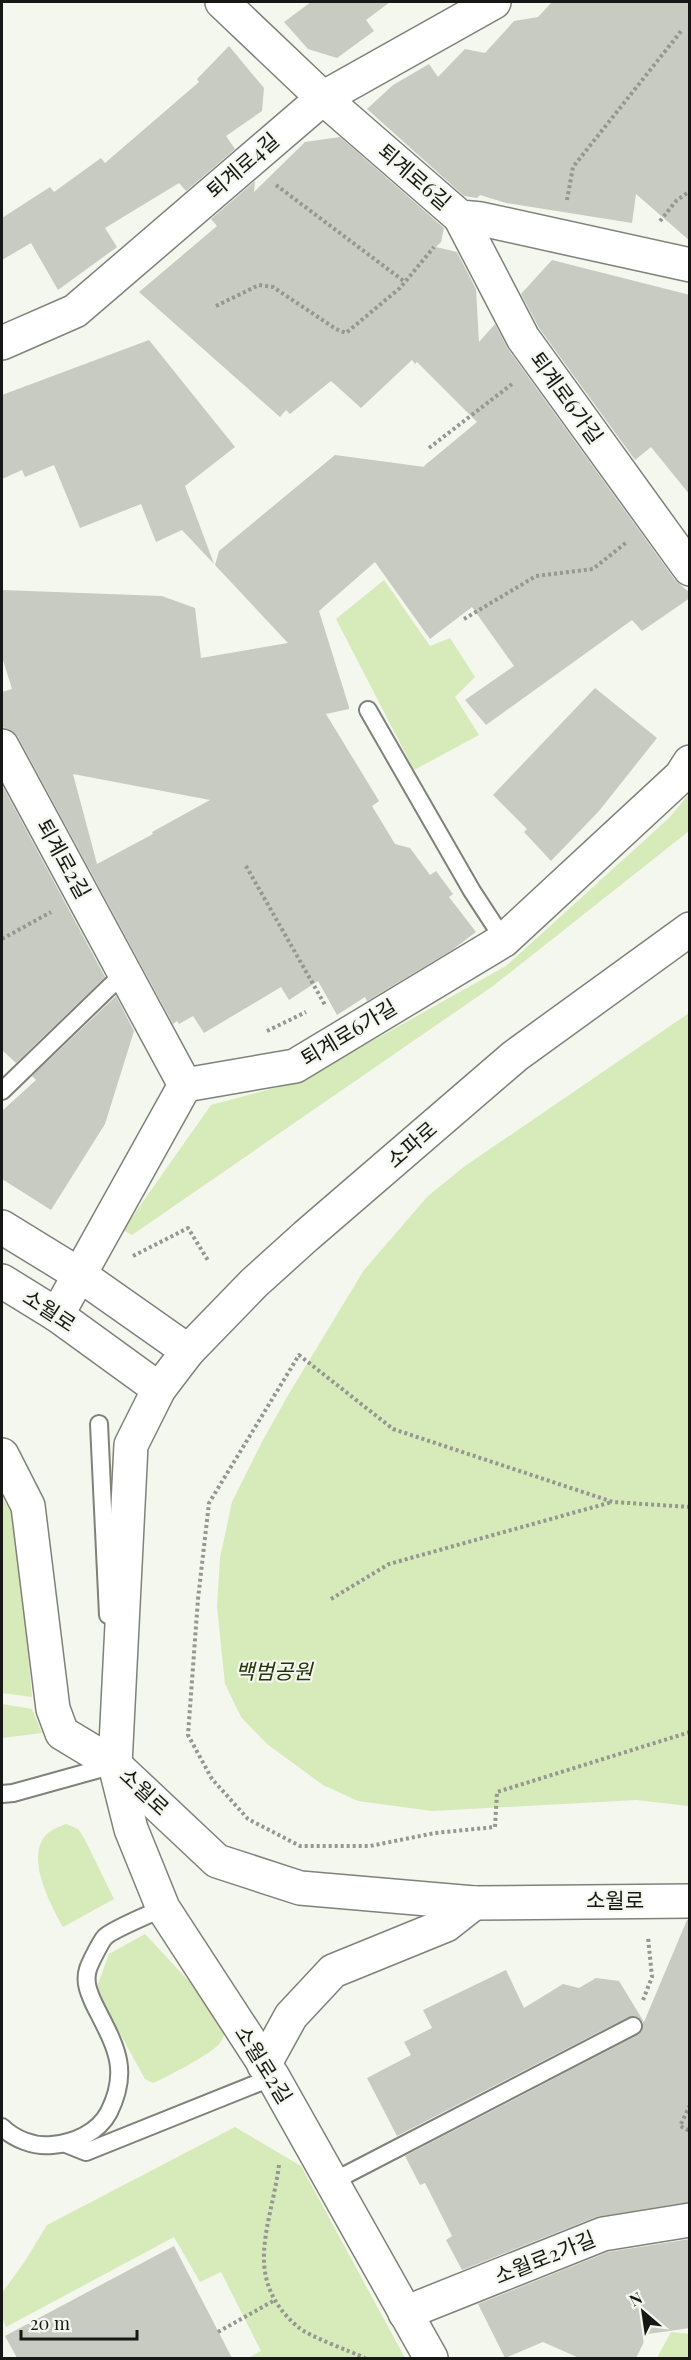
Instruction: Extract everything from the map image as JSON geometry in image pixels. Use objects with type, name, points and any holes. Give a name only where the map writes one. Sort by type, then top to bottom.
[{"type":"street","name":"퇴계로6길","points":[[222,2],[323,98],[460,217],[481,219],[690,265]]},
{"type":"street","name":"퇴계로4길","points":[[2,342],[75,311],[323,98],[494,2]]},
{"type":"street","name":"퇴계로6가길","points":[[460,217],[523,338],[690,569]]},
{"type":"street","name":"퇴계로2길","points":[[2,746],[185,1085]]},
{"type":"street","name":"퇴계로6가길","points":[[185,1085],[295,1066],[504,940],[681,776],[690,762]]},
{"type":"street","name":"소파로","points":[[159,1389],[188,1351],[254,1283],[306,1236],[515,1056],[690,929]]},
{"type":"street","points":[[57,1315],[185,1085]]},
{"type":"street","points":[[2,1227],[80,1275],[188,1351]]},
{"type":"street","name":"소월로","points":[[2,1281],[57,1315],[159,1389],[130,1445],[115,1765],[217,1861],[300,1888],[474,1904],[690,1901]]},
{"type":"street","points":[[2,1455],[28,1506],[53,1709],[62,1733],[115,1765]]},
{"type":"street","name":"소월로2길","points":[[115,1765],[131,1829],[163,1908],[269,2071],[431,2358]]},
{"type":"street","points":[[269,2071],[291,2016],[333,1971],[446,1925],[474,1904]]},
{"type":"street","name":"소월로2가길","points":[[405,2313],[603,2234],[690,2220]]},
{"type":"lane","points":[[368,710],[472,891],[504,940]]},
{"type":"lane","points":[[2,1091],[125,972]]},
{"type":"lane","points":[[8,1794],[115,1765],[99,1424],[130,1445]]},
{"type":"lane","points":[[2,2127],[25,2142],[45,2146],[66,2144],[88,2134],[106,2117],[117,2096],[120,2072],[115,2048],[86,1988],[87,1970],[105,1937],[163,1908]]},
{"type":"lane","points":[[332,2182],[633,2026]]},
{"type":"lane","points":[[66,2144],[86,2152],[269,2071]]},
{"type":"path","points":[[561,236],[573,167],[682,30]]},
{"type":"path","points":[[247,163],[405,282]]},
{"type":"path","points":[[216,306],[259,285],[273,287],[336,329],[346,333],[400,288],[460,217]]},
{"type":"path","points":[[429,448],[540,362]]},
{"type":"path","points":[[464,619],[536,576],[593,569],[654,520]]},
{"type":"path","points":[[246,866],[344,1036]]},
{"type":"path","points":[[2,939],[82,895]]},
{"type":"path","points":[[125,1260],[188,1228],[209,1262]]},
{"type":"path","points":[[690,1507],[613,1502],[393,1429],[299,1355],[209,1503],[198,1599],[188,1736],[212,1779],[248,1819],[300,1846],[370,1846],[435,1833],[495,1827],[497,1792],[690,1732]]},
{"type":"path","points":[[331,1599],[389,1564],[613,1502]]},
{"type":"path","points":[[633,2026],[652,1977],[644,1900]]},
{"type":"path","points":[[690,2105],[680,2126],[690,2131]]},
{"type":"path","points":[[279,2161],[276,2189],[265,2235],[264,2277],[275,2300],[299,2328],[365,2358]]},
{"type":"path","points":[[218,2332],[275,2300]]},
{"type":"green space","points":[[384,580],[430,646],[450,638],[475,677],[455,697],[479,735],[414,770],[336,619]]},
{"type":"green space","points":[[689,794],[689,831],[493,986],[132,1235],[123,1230],[211,1105],[301,1081],[506,966],[669,818]]},
{"type":"green space","name":"백범공원","points":[[689,1013],[689,1806],[636,1800],[432,1811],[358,1801],[323,1785],[267,1744],[241,1717],[225,1684],[217,1607],[220,1558],[232,1502],[287,1397],[364,1270],[428,1196],[465,1166]]},
{"type":"green space","points":[[2,1497],[17,1523],[32,1697],[2,1693]]},
{"type":"green space","points":[[2,1704],[32,1709],[42,1733],[2,1738]]},
{"type":"green space","points":[[66,1824],[78,1829],[84,1838],[114,1899],[63,1927],[42,1881],[38,1856],[40,1845],[46,1835]]},
{"type":"green space","points":[[145,1934],[225,2020],[225,2032],[216,2047],[153,2083],[145,2079],[98,1993],[97,1987],[109,1954]]},
{"type":"green space","points":[[235,2127],[301,2166],[405,2358],[248,2358],[261,2351],[221,2272],[200,2282],[174,2237],[6,2327],[2,2317],[2,2293],[47,2225]]},
{"type":"green space","points":[[671,2332],[689,2334],[689,2358],[657,2358]]},
{"type":"building","points":[[311,2],[390,2],[366,20],[374,31],[337,58],[308,49],[284,22]]},
{"type":"building","points":[[552,2],[690,2],[690,241],[636,194],[632,223],[506,203],[480,195],[477,198],[464,196],[367,109],[393,85],[429,64],[438,77],[465,49],[485,53],[514,21],[538,17]]},
{"type":"building","points":[[229,46],[264,88],[262,111],[226,136],[235,149],[186,191],[179,183],[105,228],[117,247],[58,290],[31,243],[2,260],[2,218],[50,187],[54,192],[101,158],[105,163],[199,82],[197,79]]},
{"type":"building","points":[[340,137],[444,228],[441,242],[436,247],[457,252],[476,289],[479,342],[495,324],[508,349],[675,580],[690,593],[690,598],[642,631],[632,620],[486,725],[465,700],[514,666],[472,607],[430,639],[375,562],[319,611],[349,707],[349,709],[326,714],[379,801],[372,806],[395,844],[410,848],[430,875],[436,871],[453,894],[449,897],[476,932],[452,950],[367,1001],[365,997],[337,1015],[318,981],[289,1000],[281,987],[204,1033],[193,1016],[179,1024],[177,1021],[173,1024],[18,737],[11,730],[2,727],[2,692],[12,689],[2,657],[2,590],[162,596],[195,608],[201,658],[288,643],[215,565],[219,551],[335,455],[425,467],[477,422],[417,362],[415,364],[412,360],[361,408],[331,381],[290,414],[286,410],[280,417],[139,292],[217,226],[211,219],[255,181],[254,192],[305,142]],"holes":[[[73,774],[210,800],[97,864]]]},
{"type":"building","points":[[552,260],[690,295],[690,495],[651,447],[635,460],[539,328],[521,294]]},
{"type":"building","points":[[149,340],[235,447],[185,486],[214,564],[182,530],[156,542],[141,504],[80,528],[54,465],[25,477],[22,470],[2,479],[2,395]]},
{"type":"building","points":[[595,688],[657,738],[599,811],[551,861],[524,832],[527,829],[493,795]]},
{"type":"building","points":[[2,785],[105,977],[16,1063],[2,1050]]},
{"type":"building","points":[[116,996],[134,1031],[105,1124],[51,1210],[2,1179],[2,1111],[36,1080],[32,1076]]},
{"type":"building","points":[[687,1920],[690,1920],[690,2202],[596,2217],[462,2270],[446,2240],[452,2236],[425,2183],[420,2185],[405,2156],[638,2035],[642,2031],[643,2022],[638,2017],[628,2017],[397,2136],[367,2078],[411,2055],[404,2042],[432,2028],[423,2010],[506,1970],[524,2008],[563,1984],[579,1988],[596,1978],[619,1981],[644,2022]]},
{"type":"building","points":[[690,2239],[690,2328],[648,2334],[636,2358],[579,2358],[543,2342],[505,2358],[478,2304],[608,2252]]},
{"type":"building","points":[[174,2246],[232,2358],[17,2358],[5,2336]]}]
